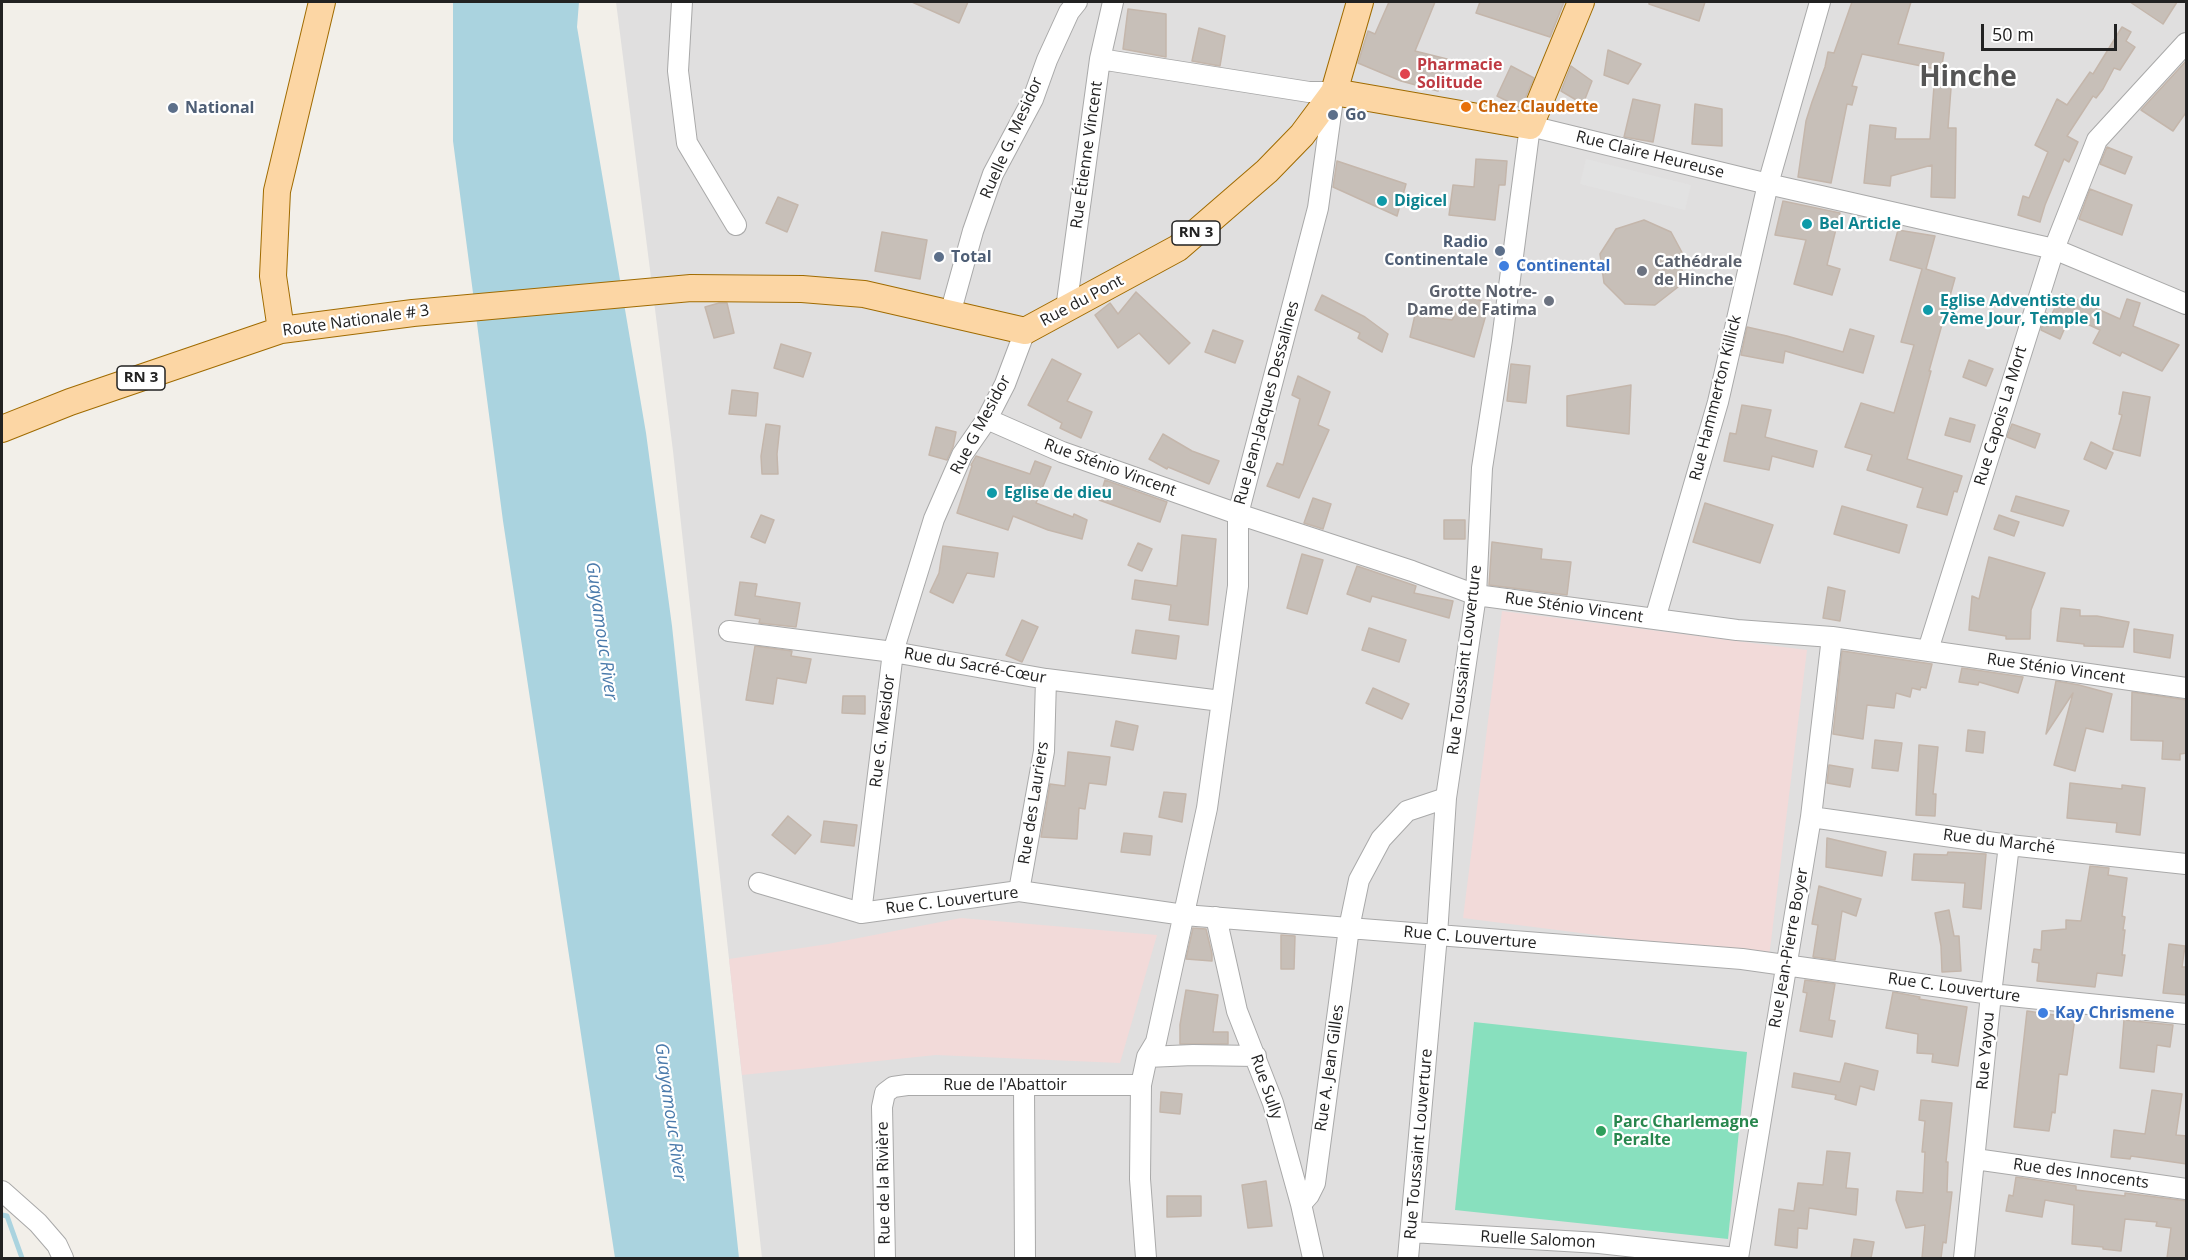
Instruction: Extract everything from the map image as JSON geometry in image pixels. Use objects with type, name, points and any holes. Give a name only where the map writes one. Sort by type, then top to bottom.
[{"type":"main road","points":[[281,330],[273,276],[277,190],[322,2]]},
{"type":"main road","name":"Rue Jean-Jacques Dessalines","points":[[1334,92],[1360,2]]},
{"type":"main road","name":"Rue Toussaint Louverture","points":[[1530,126],[1581,2]]},
{"type":"main road","name":"Rue du Pont","points":[[691,288],[802,289],[864,294],[1025,331],[1178,249],[1267,171],[1302,135],[1334,92]]},
{"type":"main road","name":"Rue Claire Heureuse","points":[[1334,92],[1530,126]]},
{"type":"main road","name":"Route Nationale # 3","points":[[2,429],[70,402],[281,330],[413,313],[691,288]]},
{"type":"street","points":[[682,2],[678,71],[687,143],[736,225]]},
{"type":"street","name":"Ruelle G. Mesidor","points":[[950,314],[973,231],[993,174],[1033,99],[1047,60],[1069,12],[1077,2]]},
{"type":"street","name":"Rue Étienne Vincent","points":[[1066,309],[1100,59],[1113,2]]},
{"type":"street","name":"Rue Hammerton Killick","points":[[1655,620],[1718,402],[1768,184],[1820,2]]},
{"type":"street","name":"Rue Capois La Mort","points":[[1928,650],[2054,249],[2097,140],[2187,43]]},
{"type":"street","name":"Rue Claire Heureuse","points":[[1100,59],[1309,92],[1334,92]]},
{"type":"street","name":"Rue Jean-Jacques Dessalines","points":[[1146,1258],[1140,1179],[1141,1085],[1147,1058],[1156,1042],[1207,808],[1238,586],[1238,514],[1318,208],[1334,92]]},
{"type":"street","name":"Rue Claire Heureuse","points":[[1530,126],[1768,184],[2054,249],[2187,304]]},
{"type":"street","name":"Rue Toussaint Louverture","points":[[1408,1258],[1437,935],[1446,798],[1476,595],[1482,468],[1502,340],[1530,126]]},
{"type":"street","name":"Rue G Mesidor","points":[[934,519],[962,455],[987,419],[1005,384],[1025,331]]},
{"type":"street","name":"Rue Sténio Vincent","points":[[987,419],[1062,452],[1476,595],[1737,630],[1832,637],[2187,688]]},
{"type":"street","name":"Rue G. Mesidor","points":[[861,913],[893,652],[934,519]]},
{"type":"street","name":"Rue du Sacré-Cœur","points":[[729,631],[893,652],[1046,679],[1221,701]]},
{"type":"street","name":"Rue Jean-Pierre Boyer","points":[[1737,1258],[1811,817],[1832,637]]},
{"type":"street","name":"Rue des Lauriers","points":[[1019,891],[1044,751],[1046,679]]},
{"type":"street","name":"Rue A. Jean Gilles","points":[[1301,1204],[1315,1183],[1349,928],[1359,880],[1381,839],[1407,812],[1446,798]]},
{"type":"street","name":"Rue du Marché","points":[[1811,817],[2009,844],[2187,864]]},
{"type":"street","name":"Rue Yayou","points":[[1964,1258],[2009,844]]},
{"type":"street","name":"Rue C. Louverture","points":[[759,883],[861,913],[1019,891],[1184,915],[1786,965],[1991,994],[2187,1014]]},
{"type":"street","name":"Rue Sully","points":[[1216,917],[1237,1011],[1273,1103],[1301,1204],[1313,1258]]},
{"type":"street","points":[[1147,1058],[1193,1055],[1256,1056]]},
{"type":"street","name":"Rue de l'Abattoir","points":[[882,1107],[885,1093],[893,1087],[907,1085],[1141,1085]]},
{"type":"street","points":[[1024,1086],[1025,1258]]},
{"type":"street","name":"Rue de la Rivière","points":[[882,1107],[885,1258]]},
{"type":"street","name":"Rue des Innocents","points":[[1975,1160],[2187,1189]]},
{"type":"street","points":[[2,1191],[38,1223],[57,1245],[63,1258]]},
{"type":"street","name":"Ruelle Salomon","points":[[1411,1232],[1599,1243],[1737,1258]]},
{"type":"shaded area","points":[[616,2],[2186,2],[2186,1258],[762,1258],[673,451]]},
{"type":"shaded area","points":[[1586,159],[1691,185],[1685,210],[1580,184]]},
{"type":"shaded area","points":[[1502,611],[1807,650],[1769,957],[1463,918]]},
{"type":"shaded area","points":[[961,918],[1157,935],[1120,1063],[936,1055],[742,1075],[729,959],[828,944]]},
{"type":"green space","name":"Parc Charlemagne Peralte","points":[[1474,1022],[1747,1052],[1728,1239],[1455,1210]]},
{"type":"water","name":"Guayamouc River","points":[[453,2],[579,2],[577,27],[646,433],[672,626],[739,1258],[615,1258],[503,521],[453,141]]},
{"type":"building","points":[[912,2],[968,2],[959,23]]},
{"type":"building","points":[[1389,2],[1435,2],[1415,51],[1447,59],[1438,91],[1401,81],[1358,63],[1368,31],[1375,34]]},
{"type":"building","points":[[1480,2],[1564,2],[1550,37],[1476,13]]},
{"type":"building","points":[[1649,2],[1705,2],[1699,21],[1649,4]]},
{"type":"building","points":[[1852,2],[1911,2],[1898,44],[1944,53],[1941,70],[1862,54],[1852,86],[1857,87],[1852,105],[1847,104],[1831,183],[1798,177],[1806,121],[1828,52],[1834,53]]},
{"type":"building","points":[[2130,2],[2177,2],[2163,24]]},
{"type":"building","points":[[1128,9],[1166,14],[1166,57],[1123,49]]},
{"type":"building","points":[[2122,27],[2131,32],[2126,41],[2135,47],[2120,70],[2114,68],[2103,89],[2096,98],[2093,96],[2067,136],[2078,142],[2069,162],[2064,159],[2040,222],[2018,215],[2023,196],[2029,198],[2048,152],[2035,145],[2057,99],[2067,105],[2090,72],[2093,74]]},
{"type":"building","points":[[1199,28],[1225,36],[1220,66],[1192,61]]},
{"type":"building","points":[[1608,50],[1641,64],[1628,84],[1604,75]]},
{"type":"building","points":[[2187,60],[2187,111],[2173,131],[2141,110]]},
{"type":"building","points":[[1511,66],[1534,78],[1521,108],[1497,96]]},
{"type":"building","points":[[1571,66],[1592,81],[1583,104],[1561,91]]},
{"type":"building","points":[[1935,73],[1952,75],[1948,128],[1956,128],[1955,198],[1931,197],[1932,165],[1891,176],[1890,186],[1864,183],[1870,125],[1896,128],[1895,139],[1930,139]]},
{"type":"building","points":[[1633,99],[1660,105],[1653,142],[1624,137]]},
{"type":"building","points":[[1695,104],[1722,109],[1722,146],[1692,144]]},
{"type":"building","points":[[2107,147],[2132,157],[2125,174],[2100,164]]},
{"type":"building","points":[[1476,159],[1507,161],[1505,185],[1499,185],[1495,220],[1449,215],[1453,185],[1474,187]]},
{"type":"building","name":"Digicel","points":[[1337,161],[1406,184],[1397,216],[1333,187]]},
{"type":"building","points":[[2090,189],[2132,205],[2122,235],[2079,219]]},
{"type":"building","points":[[778,197],[798,205],[787,232],[766,223]]},
{"type":"building","points":[[1783,201],[1840,213],[1827,265],[1840,269],[1832,295],[1794,284],[1806,240],[1775,235]]},
{"type":"building","name":"Cathédrale de Hinche","points":[[1644,220],[1671,232],[1685,258],[1678,287],[1655,305],[1625,304],[1604,283],[1600,254],[1616,229]]},
{"type":"building","points":[[1898,230],[1935,236],[1926,269],[1955,278],[1907,459],[1962,476],[1957,492],[1954,491],[1947,515],[1917,507],[1923,488],[1867,470],[1872,455],[1845,447],[1861,403],[1894,413],[1914,345],[1901,342],[1922,269],[1890,260]]},
{"type":"building","points":[[882,232],[927,240],[920,279],[875,271]]},
{"type":"building","points":[[1136,292],[1190,343],[1169,364],[1139,333],[1118,348],[1095,315],[1110,303],[1118,314]]},
{"type":"building","points":[[2062,293],[2120,319],[2127,299],[2140,303],[2133,326],[2179,345],[2162,371],[2122,352],[2120,356],[2093,343],[2100,330],[2070,316],[2060,339],[2041,330],[2046,313],[2051,316]]},
{"type":"building","points":[[1322,295],[1365,317],[1388,334],[1382,352],[1358,338],[1360,333],[1315,310]]},
{"type":"building","points":[[1466,295],[1489,304],[1474,357],[1410,337],[1415,315],[1452,320]]},
{"type":"building","points":[[727,303],[734,333],[714,338],[705,307]]},
{"type":"building","points":[[1747,327],[1843,352],[1850,329],[1874,336],[1863,373],[1785,351],[1783,363],[1741,355]]},
{"type":"building","points":[[1213,330],[1243,341],[1235,363],[1205,352]]},
{"type":"building","points":[[781,344],[811,353],[803,377],[774,368]]},
{"type":"building","points":[[1052,359],[1081,374],[1067,401],[1092,412],[1081,438],[1060,428],[1062,423],[1028,405]]},
{"type":"building","points":[[1969,360],[1993,369],[1986,386],[1963,377]]},
{"type":"building","points":[[1511,364],[1530,366],[1526,403],[1507,401]]},
{"type":"building","points":[[1298,376],[1330,392],[1318,425],[1329,430],[1299,498],[1267,486],[1277,463],[1283,465],[1300,399],[1292,395]]},
{"type":"building","points":[[1631,385],[1629,434],[1567,426],[1567,396]]},
{"type":"building","points":[[732,390],[758,393],[756,416],[729,414]]},
{"type":"building","points":[[2123,392],[2150,397],[2140,456],[2113,449],[2122,415],[2119,414]]},
{"type":"building","points":[[1742,405],[1771,410],[1765,437],[1817,451],[1813,467],[1772,456],[1769,470],[1724,461],[1730,433],[1736,434]]},
{"type":"building","points":[[1950,418],[1975,425],[1970,442],[1945,435]]},
{"type":"building","points":[[766,424],[780,426],[777,454],[778,474],[762,474],[761,456]]},
{"type":"building","points":[[2012,424],[2040,434],[2035,448],[2007,437]]},
{"type":"building","points":[[936,427],[956,432],[947,460],[929,455]]},
{"type":"building","points":[[1163,434],[1192,451],[1219,461],[1209,484],[1168,467],[1167,469],[1149,459]]},
{"type":"building","points":[[2091,442],[2113,453],[2106,469],[2084,459]]},
{"type":"building","points":[[976,456],[1030,474],[1035,461],[1051,467],[1036,503],[1087,520],[1082,539],[1048,530],[1013,516],[1008,530],[957,513],[971,465]]},
{"type":"building","points":[[1105,480],[1167,502],[1160,522],[1099,500]]},
{"type":"building","points":[[2016,496],[2069,511],[2063,526],[2011,511]]},
{"type":"building","points":[[1313,498],[1331,504],[1323,529],[1304,523]]},
{"type":"building","points":[[1705,503],[1773,525],[1760,563],[1693,542]]},
{"type":"building","points":[[1842,506],[1907,525],[1899,553],[1834,534]]},
{"type":"building","points":[[761,515],[774,520],[765,543],[751,537]]},
{"type":"building","points":[[1999,515],[2019,522],[2014,536],[1994,529]]},
{"type":"building","points":[[1444,520],[1465,520],[1465,539],[1444,539]]},
{"type":"building","points":[[1182,535],[1216,539],[1208,625],[1169,620],[1171,605],[1132,599],[1135,580],[1177,586]]},
{"type":"building","points":[[1492,542],[1542,549],[1541,559],[1571,562],[1567,595],[1489,585]]},
{"type":"building","points":[[1138,543],[1152,549],[1142,571],[1128,565]]},
{"type":"building","points":[[943,546],[998,553],[994,577],[967,573],[953,603],[930,592],[939,573]]},
{"type":"building","points":[[1302,554],[1323,560],[1307,614],[1287,608]]},
{"type":"building","points":[[1989,557],[2045,573],[2031,610],[2030,639],[2006,639],[2006,636],[1969,630],[1972,596],[1979,599]]},
{"type":"building","points":[[1357,566],[1416,586],[1414,593],[1453,601],[1449,618],[1372,596],[1370,602],[1347,594]]},
{"type":"building","points":[[740,582],[757,584],[755,596],[800,603],[796,627],[759,623],[760,619],[735,615]]},
{"type":"building","points":[[1828,587],[1845,591],[1840,621],[1823,618]]},
{"type":"building","points":[[2061,608],[2080,610],[2080,616],[2097,616],[2129,622],[2123,647],[2084,646],[2084,644],[2057,641]]},
{"type":"building","points":[[1022,620],[1038,627],[1022,662],[1006,655]]},
{"type":"building","points":[[1369,628],[1406,640],[1399,662],[1362,650]]},
{"type":"building","points":[[2134,629],[2173,635],[2170,658],[2134,652]]},
{"type":"building","points":[[1136,630],[1179,636],[1176,659],[1132,653]]},
{"type":"building","points":[[755,646],[792,651],[791,656],[811,659],[806,683],[777,678],[773,704],[746,700]]},
{"type":"building","points":[[1842,651],[1932,664],[1926,688],[1921,687],[1920,690],[1912,688],[1910,697],[1896,693],[1894,708],[1867,705],[1863,739],[1833,734]]},
{"type":"building","points":[[1962,668],[2023,677],[2018,693],[1979,682],[1978,685],[1959,682]]},
{"type":"building","points":[[2056,681],[2112,694],[2103,732],[2086,728],[2075,771],[2054,765],[2073,693],[2046,734]]},
{"type":"building","points":[[1373,688],[1409,704],[1402,719],[1366,703]]},
{"type":"building","points":[[2132,692],[2187,700],[2187,753],[2180,754],[2180,760],[2162,759],[2163,741],[2131,740]]},
{"type":"building","points":[[843,696],[865,696],[865,714],[842,713]]},
{"type":"building","points":[[1116,721],[1138,726],[1133,750],[1111,746]]},
{"type":"building","points":[[1968,730],[1985,732],[1983,753],[1966,751]]},
{"type":"building","points":[[1875,740],[1902,743],[1898,771],[1872,768]]},
{"type":"building","points":[[1919,745],[1938,747],[1933,794],[1936,794],[1935,816],[1916,815]]},
{"type":"building","points":[[1068,752],[1110,757],[1106,785],[1089,783],[1085,809],[1079,808],[1077,839],[1041,837],[1050,784],[1065,786]]},
{"type":"building","points":[[1829,765],[1853,769],[1850,787],[1827,783]]},
{"type":"building","points":[[2070,783],[2122,789],[2122,785],[2145,788],[2140,835],[2116,832],[2117,823],[2067,818]]},
{"type":"building","points":[[1164,792],[1186,794],[1182,822],[1159,817]]},
{"type":"building","points":[[788,816],[811,835],[795,854],[772,835]]},
{"type":"building","points":[[824,821],[857,825],[854,846],[821,842]]},
{"type":"building","points":[[1124,833],[1152,836],[1150,855],[1121,852]]},
{"type":"building","points":[[1827,838],[1886,852],[1882,876],[1826,867]]},
{"type":"building","points":[[1948,852],[1986,854],[1981,909],[1963,907],[1965,883],[1912,880],[1914,854],[1947,855]]},
{"type":"building","points":[[2090,866],[2109,868],[2108,875],[2127,878],[2122,916],[2125,917],[2123,930],[2125,930],[2122,955],[2125,955],[2122,976],[2097,973],[2095,987],[2037,981],[2039,963],[2032,962],[2034,949],[2041,950],[2042,931],[2066,929],[2066,920],[2081,921]]},
{"type":"building","points":[[1819,886],[1861,899],[1856,916],[1842,911],[1835,960],[1813,957],[1818,925],[1812,924]]},
{"type":"building","points":[[1949,910],[1954,936],[1959,936],[1961,971],[1942,972],[1941,946],[1935,913]]},
{"type":"building","points":[[1193,928],[1206,929],[1212,961],[1186,959]]},
{"type":"building","points":[[1281,935],[1295,936],[1294,969],[1281,969]]},
{"type":"building","points":[[2169,944],[2185,946],[2182,967],[2187,967],[2187,995],[2163,993]]},
{"type":"building","points":[[1805,980],[1835,984],[1829,1020],[1835,1021],[1832,1037],[1800,1031],[1807,993],[1803,992]]},
{"type":"building","points":[[1186,990],[1218,995],[1213,1032],[1228,1032],[1228,1044],[1180,1044],[1180,1025]]},
{"type":"building","points":[[1893,992],[1967,1007],[1958,1066],[1932,1062],[1933,1054],[1917,1053],[1918,1034],[1886,1028]]},
{"type":"building","points":[[2027,1011],[2075,1018],[2067,1075],[2059,1074],[2055,1113],[2052,1112],[2049,1131],[2014,1127]]},
{"type":"building","points":[[2124,1020],[2173,1025],[2170,1047],[2157,1045],[2154,1072],[2120,1068]]},
{"type":"building","points":[[1845,1063],[1878,1071],[1874,1090],[1860,1086],[1856,1105],[1835,1099],[1836,1095],[1792,1087],[1794,1073],[1840,1082]]},
{"type":"building","points":[[2152,1090],[2182,1094],[2176,1135],[2187,1136],[2187,1164],[2131,1156],[2130,1159],[2111,1157],[2114,1130],[2145,1134]]},
{"type":"building","points":[[1161,1092],[1182,1094],[1180,1114],[1160,1112]]},
{"type":"building","points":[[1921,1100],[1952,1103],[1946,1162],[1948,1162],[1947,1192],[1952,1192],[1946,1243],[1943,1242],[1941,1258],[1922,1258],[1925,1225],[1906,1228],[1896,1200],[1897,1191],[1923,1193],[1925,1152],[1922,1152],[1925,1121],[1919,1120]]},
{"type":"building","points":[[1827,1151],[1850,1153],[1846,1188],[1858,1189],[1856,1215],[1809,1208],[1807,1229],[1798,1228],[1797,1248],[1775,1245],[1779,1209],[1794,1211],[1798,1183],[1823,1185]]},
{"type":"building","points":[[2016,1177],[2076,1186],[2076,1190],[2125,1196],[2125,1193],[2187,1201],[2187,1258],[2167,1258],[2171,1228],[2156,1226],[2157,1222],[2125,1219],[2121,1251],[2072,1244],[2074,1205],[2045,1200],[2042,1217],[2006,1211],[2009,1195],[2013,1196]]},
{"type":"building","points":[[1266,1181],[1272,1226],[1248,1228],[1242,1185]]},
{"type":"building","points":[[1167,1196],[1201,1196],[1201,1216],[1167,1217]]},
{"type":"building","points":[[1854,1239],[1874,1242],[1871,1258],[1851,1258]]},
{"type":"waterway","points":[[2,1215],[7,1216],[22,1258]]},
{"type":"place","name":"Pharmacie Solitude","points":[[1405,74]]},
{"type":"place","name":"Chez Claudette","points":[[1466,107]]},
{"type":"place","name":"National","points":[[173,108]]},
{"type":"place","name":"Go","points":[[1333,115]]},
{"type":"place","name":"Digicel","points":[[1382,201]]},
{"type":"place","name":"Bel Article","points":[[1807,224]]},
{"type":"place","name":"Radio Continentale","points":[[1500,251]]},
{"type":"place","name":"Total","points":[[939,257]]},
{"type":"place","name":"Continental","points":[[1504,266]]},
{"type":"place","name":"Cathédrale de Hinche","points":[[1642,271]]},
{"type":"place","name":"Grotte Notre- Dame de Fatima","points":[[1549,301]]},
{"type":"place","name":"Eglise Adventiste du 7ème Jour, Temple 1","points":[[1928,310]]},
{"type":"place","name":"Eglise de dieu","points":[[992,493]]},
{"type":"place","name":"Kay Chrismene","points":[[2043,1013]]},
{"type":"place","name":"Parc Charlemagne Peralte","points":[[1601,1131]]},
{"type":"district","name":"Hinche","points":[[1968,78]]}]
